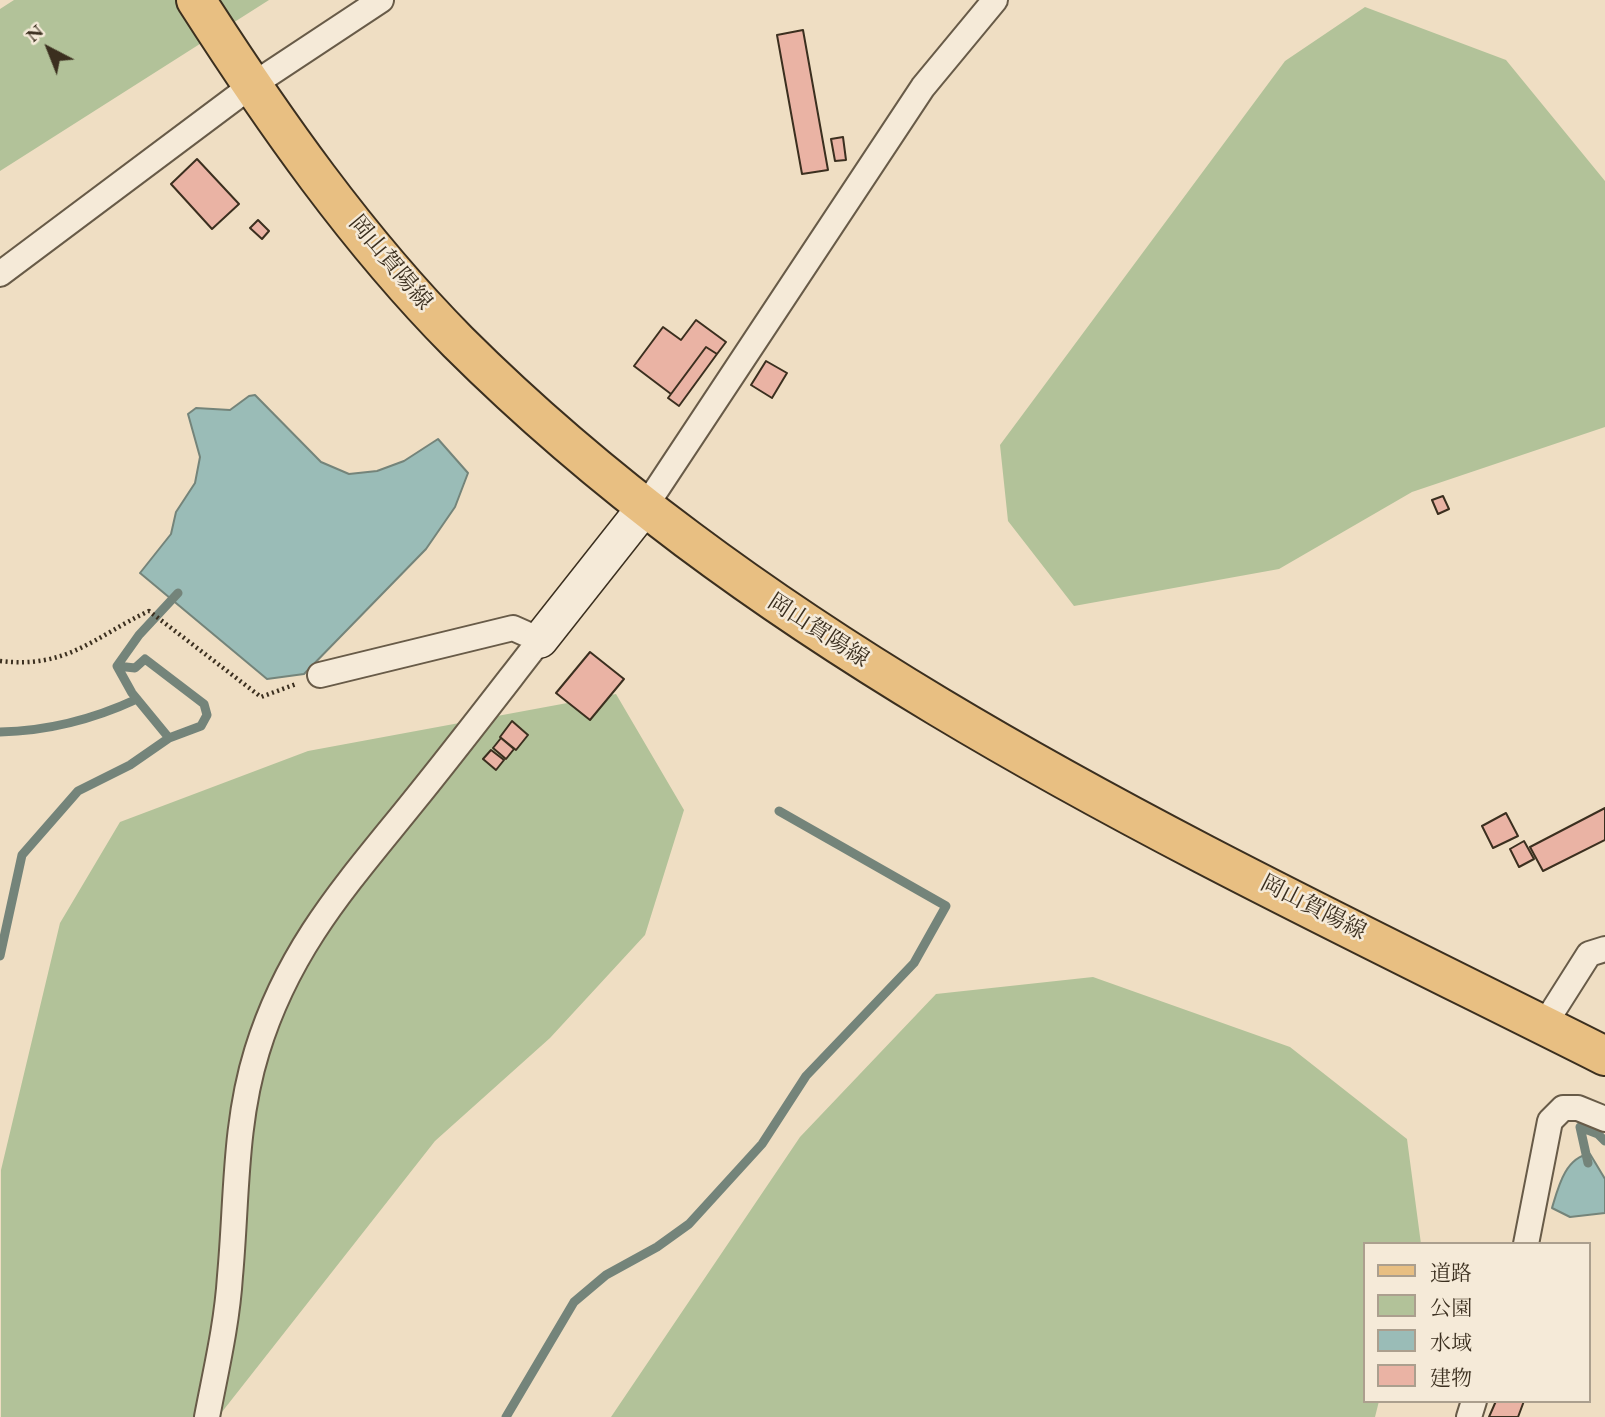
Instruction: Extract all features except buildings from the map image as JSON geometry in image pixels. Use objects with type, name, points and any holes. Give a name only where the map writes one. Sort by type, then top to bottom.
[{"type":"main road","name":"岡山賀陽線","points":[[196,0],[251,86],[380,256],[458,342],[645,507],[743,582],[853,656],[1125,813],[1605,1056]]},
{"type":"street","points":[[0,274],[251,86],[381,0]]},
{"type":"street","points":[[207,1417],[230,1278],[243,1110],[257,1052],[272,1008],[295,961],[351,876],[645,507],[923,87],[995,0]]},
{"type":"street","points":[[320,675],[513,628],[540,640]]},
{"type":"street","points":[[1544,1025],[1589,954],[1605,949]]},
{"type":"street","points":[[1526,1242],[1550,1121],[1563,1108],[1578,1108],[1605,1119]]},
{"type":"path","points":[[0,661],[20,663],[69,655],[92,645],[111,629],[151,613],[261,697],[320,675]]},
{"type":"green space","points":[[14,0],[269,0],[0,171],[0,9]]},
{"type":"green space","points":[[1365,7],[1506,60],[1605,181],[1605,427],[1412,492],[1279,569],[1074,606],[1008,521],[1000,445],[1285,61]]},
{"type":"green space","points":[[616,694],[684,810],[645,935],[550,1038],[435,1141],[218,1417],[1,1417],[1,1170],[60,923],[120,822],[308,751]]},
{"type":"green space","points":[[1093,977],[1290,1047],[1407,1139],[1421,1242],[1364,1242],[1364,1403],[1378,1403],[1375,1417],[611,1417],[800,1137],[936,994]]},
{"type":"water","points":[[255,395],[321,462],[349,474],[377,471],[404,461],[438,439],[468,473],[455,507],[426,549],[304,674],[267,679],[140,573],[171,534],[176,512],[195,483],[200,457],[188,414],[196,408],[230,410],[249,396]]},
{"type":"water","points":[[1590,1154],[1605,1179],[1605,1213],[1570,1217],[1552,1208],[1557,1192],[1574,1161]]},
{"type":"waterway","points":[[0,956],[22,855],[78,791],[130,765],[169,738],[201,726],[207,715],[204,704],[145,659],[135,668],[117,666],[139,635],[178,593]]},
{"type":"waterway","points":[[117,666],[132,693],[169,738]]},
{"type":"waterway","points":[[0,732],[70,723],[137,699]]},
{"type":"waterway","points":[[506,1417],[574,1302],[606,1275],[657,1247],[689,1224],[762,1144],[806,1076],[914,963],[946,906],[779,811]]},
{"type":"waterway","points":[[1588,1163],[1580,1127],[1598,1134],[1605,1141]]}]
